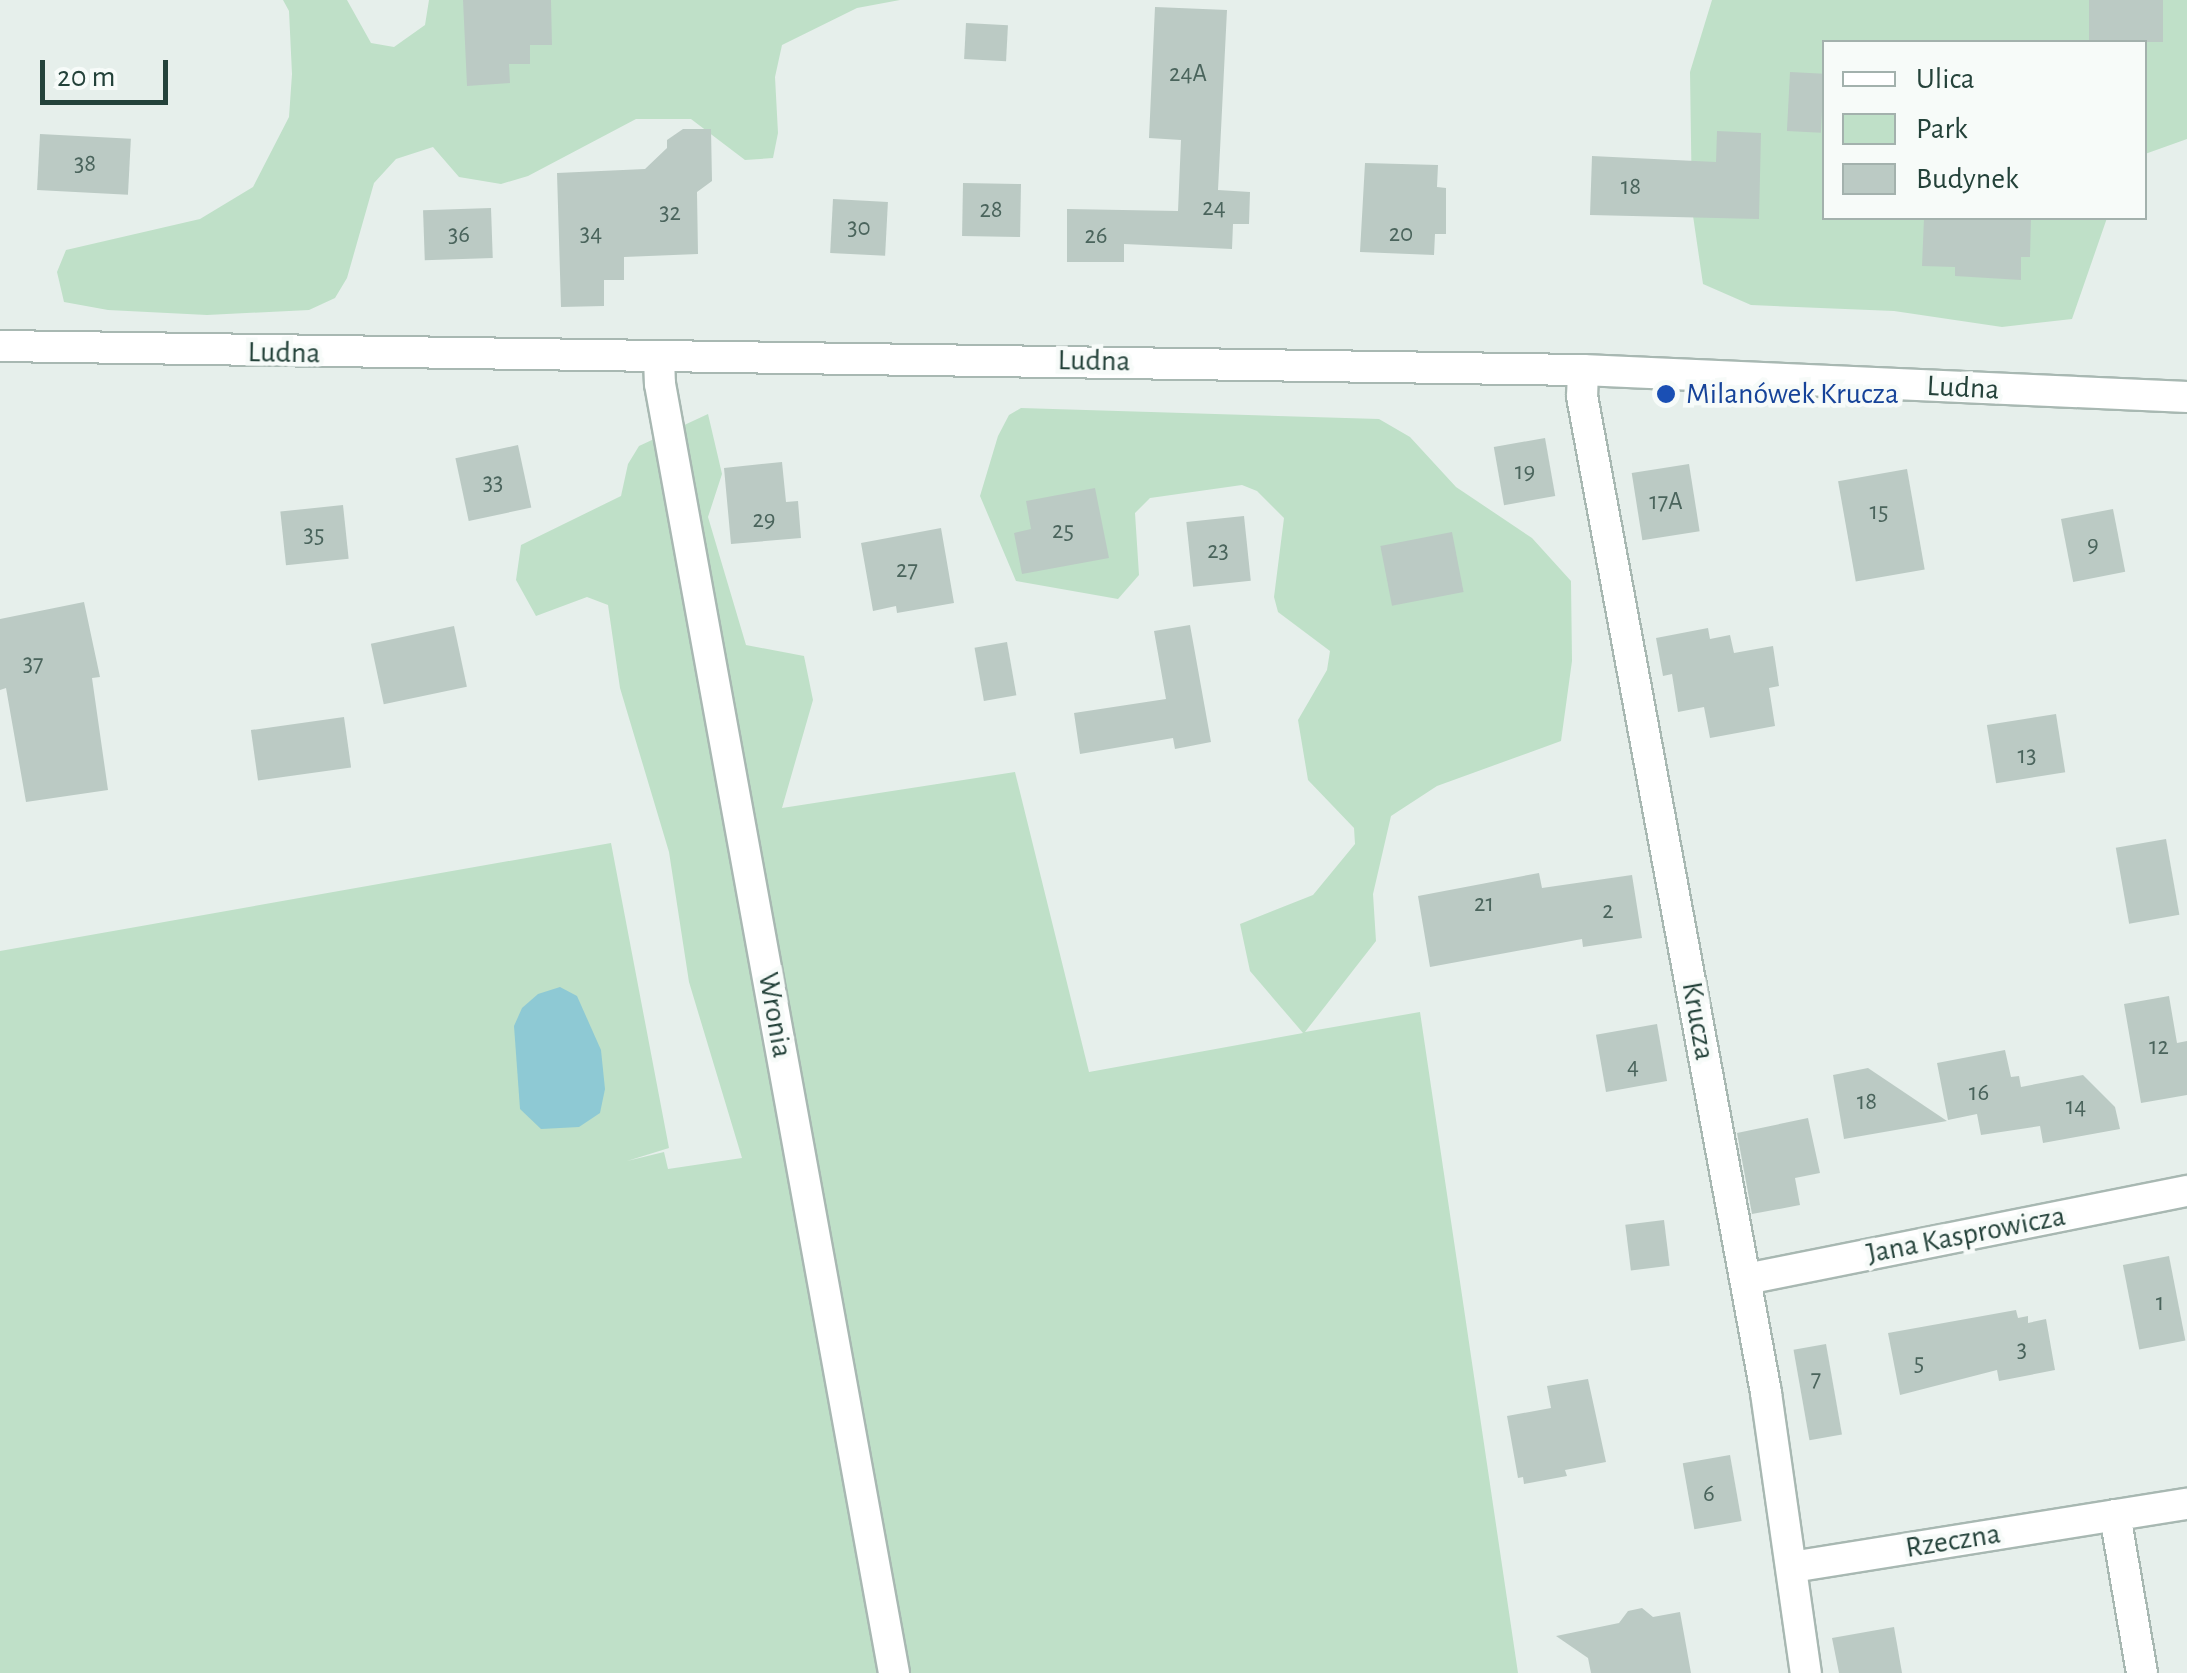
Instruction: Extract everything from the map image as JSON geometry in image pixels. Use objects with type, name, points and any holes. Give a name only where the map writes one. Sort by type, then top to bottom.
[{"type":"street","name":"Ludna","points":[[0,346],[1583,370],[2187,397]]},
{"type":"street","name":"Wronia","points":[[659,357],[660,384],[894,1673]]},
{"type":"street","name":"Krucza","points":[[1583,370],[1582,396],[1746,1279],[1806,1673]]},
{"type":"street","name":"Jana Kasprowicza","points":[[1746,1279],[2187,1192]]},
{"type":"street","name":"Rzeczna","points":[[1792,1567],[2187,1504]]},
{"type":"street","points":[[2114,1515],[2142,1673]]},
{"type":"green space","points":[[283,0],[347,0],[371,43],[394,47],[425,25],[429,0],[900,0],[857,8],[782,45],[775,77],[778,133],[773,158],[745,160],[691,119],[636,119],[528,176],[501,184],[459,177],[433,147],[396,159],[374,183],[347,278],[335,298],[309,310],[207,315],[108,310],[64,302],[57,272],[66,250],[200,219],[253,187],[289,117],[289,11]]},
{"type":"green space","points":[[1712,0],[2187,0],[2187,139],[2147,153],[2147,40],[1822,40],[1822,220],[2106,220],[2072,319],[2002,327],[1894,311],[1751,305],[1703,284],[1692,209],[1690,72]]},
{"type":"green space","points":[[1021,408],[1379,419],[1410,437],[1456,487],[1532,538],[1571,581],[1572,661],[1561,741],[1437,786],[1391,816],[1373,894],[1376,941],[1305,1032],[1420,1012],[1518,1673],[0,1673],[0,951],[611,843],[669,1148],[627,1161],[664,1152],[668,1169],[742,1158],[689,982],[669,852],[620,688],[608,605],[587,597],[536,616],[516,580],[521,545],[621,496],[628,464],[639,446],[708,414],[722,474],[708,517],[746,645],[804,656],[813,700],[782,808],[1015,772],[1089,1072],[1303,1033],[1250,971],[1240,924],[1313,895],[1355,844],[1354,828],[1308,780],[1298,720],[1327,670],[1330,651],[1278,612],[1274,597],[1284,518],[1257,491],[1242,485],[1150,498],[1135,513],[1139,575],[1118,599],[1016,581],[980,496],[998,436],[1009,415]]},
{"type":"water","points":[[560,987],[577,996],[601,1050],[605,1089],[600,1113],[579,1127],[541,1129],[520,1109],[514,1026],[522,1008],[538,994]]},
{"type":"building","points":[[463,0],[551,0],[552,45],[530,45],[530,64],[509,64],[510,83],[467,86]]},
{"type":"building","points":[[2089,0],[2163,0],[2163,42],[2089,40]]},
{"type":"building","points":[[1155,7],[1227,10],[1218,190],[1250,192],[1249,224],[1233,224],[1232,249],[1124,244],[1124,262],[1067,262],[1067,209],[1178,211],[1181,140],[1149,138]]},
{"type":"building","points":[[966,23],[1008,25],[1006,61],[964,59]]},
{"type":"building","points":[[1790,72],[1822,74],[1821,133],[1787,131]]},
{"type":"building","points":[[683,129],[711,129],[712,181],[697,192],[698,254],[624,257],[624,280],[604,280],[604,306],[561,307],[557,173],[645,169],[667,148],[667,140]]},
{"type":"building","points":[[1717,131],[1761,133],[1759,219],[1590,215],[1592,156],[1716,162]]},
{"type":"building","points":[[40,134],[131,139],[128,195],[37,190]]},
{"type":"building","points":[[1365,163],[1438,165],[1437,187],[1446,188],[1446,234],[1435,234],[1434,255],[1360,252]]},
{"type":"building","points":[[963,183],[1021,184],[1020,237],[962,236]]},
{"type":"building","points":[[833,199],[888,202],[885,256],[830,253]]},
{"type":"building","points":[[491,208],[493,258],[425,260],[423,210]]},
{"type":"building","points":[[1924,220],[2031,220],[2030,257],[2021,257],[2021,280],[1955,276],[1955,267],[1922,266]]},
{"type":"building","points":[[1545,438],[1555,496],[1504,505],[1494,447]]},
{"type":"building","points":[[518,445],[531,508],[469,521],[455,458]]},
{"type":"building","points":[[782,462],[786,502],[798,501],[801,538],[731,544],[724,468]]},
{"type":"building","points":[[1689,464],[1700,531],[1642,540],[1632,473]]},
{"type":"building","points":[[1907,469],[1925,569],[1856,582],[1838,481]]},
{"type":"building","points":[[1095,488],[1109,558],[1022,574],[1014,533],[1031,529],[1026,501]]},
{"type":"building","points":[[343,505],[349,559],[286,565],[280,512]]},
{"type":"building","points":[[2113,509],[2125,572],[2073,582],[2061,519]]},
{"type":"building","points":[[1244,516],[1251,581],[1193,587],[1186,522]]},
{"type":"building","points":[[941,528],[954,603],[897,613],[896,606],[873,611],[861,543]]},
{"type":"building","points":[[1452,532],[1464,592],[1392,606],[1380,546]]},
{"type":"building","points":[[84,602],[100,677],[92,678],[108,790],[26,802],[6,688],[0,690],[0,619]]},
{"type":"building","points":[[1190,625],[1211,742],[1175,749],[1173,738],[1080,754],[1074,713],[1166,699],[1154,631]]},
{"type":"building","points":[[454,626],[467,687],[384,704],[371,644]]},
{"type":"building","points":[[1708,628],[1710,639],[1730,635],[1734,653],[1773,646],[1779,686],[1769,688],[1775,726],[1710,738],[1704,707],[1678,712],[1672,674],[1663,676],[1656,638]]},
{"type":"building","points":[[1007,642],[1016,695],[984,701],[975,648]]},
{"type":"building","points":[[2056,714],[2065,772],[1996,783],[1987,725]]},
{"type":"building","points":[[344,717],[351,768],[258,781],[251,730]]},
{"type":"building","points":[[2166,839],[2179,915],[2129,924],[2116,848]]},
{"type":"building","points":[[1539,873],[1542,888],[1632,875],[1642,938],[1583,947],[1582,939],[1430,967],[1418,896]]},
{"type":"building","points":[[2169,996],[2177,1043],[2187,1041],[2187,1095],[2141,1103],[2124,1004]]},
{"type":"building","points":[[1657,1024],[1667,1081],[1606,1092],[1596,1035]]},
{"type":"building","points":[[2005,1050],[2011,1077],[2019,1076],[2021,1087],[2083,1075],[2115,1107],[2120,1129],[2043,1143],[2040,1126],[1981,1135],[1977,1114],[1948,1120],[1937,1063]]},
{"type":"building","points":[[1868,1068],[1947,1121],[1844,1139],[1833,1075]]},
{"type":"building","points":[[1808,1118],[1820,1173],[1795,1178],[1800,1205],[1752,1214],[1737,1133]]},
{"type":"building","points":[[1664,1220],[1670,1266],[1631,1270],[1625,1225]]},
{"type":"building","points":[[2169,1256],[2185,1340],[2139,1349],[2123,1265]]},
{"type":"building","points":[[2016,1310],[2018,1318],[2028,1316],[2028,1323],[2046,1319],[2055,1370],[1999,1381],[1997,1370],[1900,1395],[1888,1333]]},
{"type":"building","points":[[1826,1344],[1842,1435],[1809,1440],[1794,1350]]},
{"type":"building","points":[[1588,1379],[1606,1462],[1565,1470],[1567,1476],[1524,1484],[1523,1477],[1518,1478],[1507,1416],[1551,1408],[1547,1386]]},
{"type":"building","points":[[1730,1455],[1742,1521],[1694,1529],[1683,1463]]},
{"type":"building","points":[[1642,1608],[1653,1617],[1680,1612],[1691,1673],[1591,1673],[1588,1658],[1556,1636],[1619,1623],[1628,1611]]},
{"type":"building","points":[[1894,1627],[1902,1673],[1839,1673],[1832,1638]]},
{"type":"place","name":"Milanówek Krucza","points":[[1666,394]]}]
